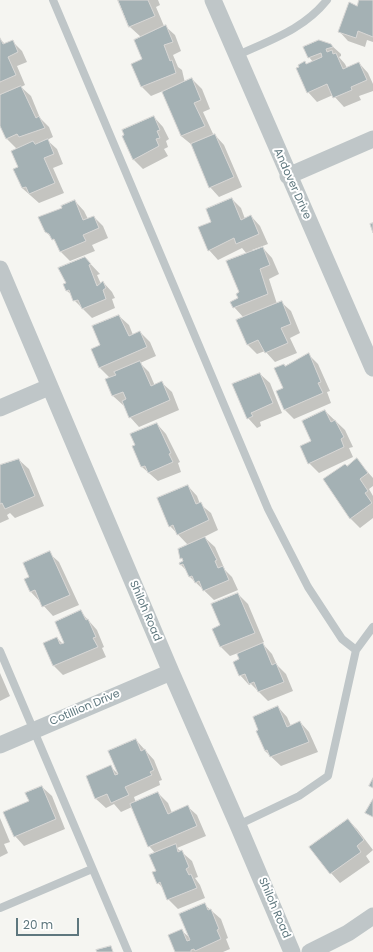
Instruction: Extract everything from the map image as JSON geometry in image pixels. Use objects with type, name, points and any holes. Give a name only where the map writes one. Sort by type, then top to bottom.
[{"type":"street","name":"Andover Drive","points":[[213,0],[288,176],[373,368]]},
{"type":"street","points":[[288,176],[373,139]]},
{"type":"street","name":"Shiloh Road","points":[[0,269],[49,387],[292,952]]},
{"type":"street","points":[[0,408],[49,387]]},
{"type":"street","name":"Cotillion Drive","points":[[0,745],[171,672]]},
{"type":"street","points":[[310,952],[348,934],[373,916]]},
{"type":"lane","points":[[53,0],[268,509],[308,587],[342,639],[356,650]]},
{"type":"lane","points":[[236,56],[295,29],[318,10],[327,0]]},
{"type":"lane","points":[[238,824],[299,796],[328,776],[356,650],[373,627]]},
{"type":"lane","points":[[0,651],[128,952]]},
{"type":"lane","points":[[0,908],[92,869]]},
{"type":"building","points":[[118,0],[148,0],[155,16],[129,27]]},
{"type":"building","points":[[359,0],[373,0],[373,37],[358,31],[356,38],[338,32],[349,2],[357,6]]},
{"type":"building","points":[[166,25],[173,42],[164,45],[170,61],[172,60],[176,73],[141,87],[131,64],[142,59],[134,40]]},
{"type":"building","points":[[0,38],[3,44],[13,40],[18,52],[8,57],[16,75],[0,82]]},
{"type":"building","points":[[319,40],[331,44],[333,47],[326,49],[327,52],[332,50],[333,54],[336,53],[343,69],[359,62],[367,80],[351,87],[352,90],[333,98],[327,84],[307,93],[296,68],[305,61],[306,64],[322,57],[321,53],[308,58],[303,47]]},
{"type":"building","points":[[192,78],[201,100],[194,103],[205,126],[181,136],[162,92]]},
{"type":"building","points":[[21,86],[36,118],[39,116],[45,128],[19,137],[17,134],[6,139],[0,126],[0,95]]},
{"type":"building","points":[[154,116],[160,130],[157,131],[160,138],[156,139],[159,146],[133,160],[122,136],[124,135],[122,130]]},
{"type":"building","points":[[215,134],[234,177],[209,188],[191,144]]},
{"type":"building","points":[[48,139],[54,154],[44,158],[55,183],[29,194],[26,187],[22,188],[13,169],[18,167],[11,151],[33,141],[35,144]]},
{"type":"building","points":[[232,198],[241,220],[251,215],[259,234],[236,244],[234,238],[208,251],[198,227],[211,222],[206,209]]},
{"type":"building","points":[[75,200],[83,220],[94,216],[99,228],[83,235],[86,241],[60,252],[54,239],[52,240],[49,234],[45,232],[38,217],[62,208],[61,206]]},
{"type":"building","points":[[373,223],[373,233],[370,224]]},
{"type":"building","points":[[263,247],[270,265],[260,269],[268,294],[233,308],[230,302],[238,298],[236,294],[239,292],[226,261]]},
{"type":"building","points":[[85,257],[91,264],[89,265],[97,286],[103,281],[106,288],[103,290],[106,299],[82,309],[78,300],[73,301],[69,290],[66,291],[63,284],[66,283],[58,268]]},
{"type":"building","points":[[282,301],[291,324],[281,328],[288,343],[265,353],[258,340],[247,345],[236,320]]},
{"type":"building","points":[[119,315],[129,336],[140,331],[147,347],[99,368],[91,349],[100,345],[92,326]]},
{"type":"building","points":[[309,353],[321,382],[318,383],[323,393],[284,410],[276,391],[283,388],[274,368],[284,364],[285,366]]},
{"type":"building","points":[[140,361],[151,386],[162,381],[170,400],[129,418],[122,401],[126,399],[123,392],[112,396],[105,379],[116,375],[114,372]]},
{"type":"building","points":[[260,373],[273,403],[251,413],[253,416],[247,419],[232,384]]},
{"type":"building","points":[[325,410],[331,422],[335,420],[344,437],[341,439],[344,447],[308,464],[300,446],[311,441],[302,421]]},
{"type":"building","points":[[157,423],[171,453],[169,454],[173,462],[148,473],[145,466],[141,467],[132,446],[135,445],[130,434]]},
{"type":"building","points":[[357,458],[368,473],[360,479],[368,491],[365,493],[372,503],[350,519],[323,479],[345,464],[347,466]]},
{"type":"building","points":[[19,459],[35,496],[5,509],[2,503],[0,504],[0,465]]},
{"type":"building","points":[[188,485],[196,504],[201,502],[209,520],[177,535],[173,525],[169,527],[157,498]]},
{"type":"building","points":[[205,537],[217,560],[215,561],[218,568],[223,566],[229,580],[203,591],[199,581],[195,583],[192,576],[189,577],[183,564],[180,565],[179,563],[183,561],[182,558],[180,559],[178,549]]},
{"type":"building","points":[[50,551],[70,595],[42,607],[35,590],[30,592],[24,579],[29,577],[23,563]]},
{"type":"building","points":[[238,593],[255,633],[220,647],[212,629],[220,625],[211,604]]},
{"type":"building","points":[[81,610],[86,620],[88,619],[96,637],[93,638],[98,647],[53,666],[43,643],[57,637],[60,644],[64,643],[55,622]]},
{"type":"building","points":[[263,643],[272,665],[276,663],[284,682],[258,692],[254,682],[249,684],[245,674],[239,676],[233,662],[239,659],[237,654]]},
{"type":"building","points":[[278,706],[287,727],[300,721],[309,742],[270,757],[267,750],[265,751],[256,731],[258,730],[253,717]]},
{"type":"building","points":[[136,739],[141,751],[145,749],[154,770],[150,772],[152,775],[125,787],[129,795],[111,803],[107,794],[95,799],[86,776],[111,765],[115,775],[118,774],[108,751]]},
{"type":"building","points":[[373,778],[373,788],[369,786]]},
{"type":"building","points":[[42,786],[56,819],[14,837],[3,812],[29,801],[25,793]]},
{"type":"building","points":[[158,792],[168,814],[188,805],[197,826],[148,847],[130,804]]},
{"type":"building","points":[[373,799],[373,817],[365,813]]},
{"type":"building","points":[[348,819],[364,840],[357,846],[361,852],[330,874],[309,847]]},
{"type":"building","points":[[176,844],[178,852],[182,850],[189,867],[186,869],[189,875],[191,874],[197,888],[167,900],[160,882],[157,884],[152,872],[156,871],[149,855]]},
{"type":"building","points":[[205,903],[208,910],[211,909],[219,929],[217,930],[221,939],[195,951],[194,949],[191,950],[191,952],[175,952],[168,935],[182,929],[187,941],[190,940],[179,914]]},
{"type":"building","points":[[111,946],[113,952],[97,952],[96,950]]}]
